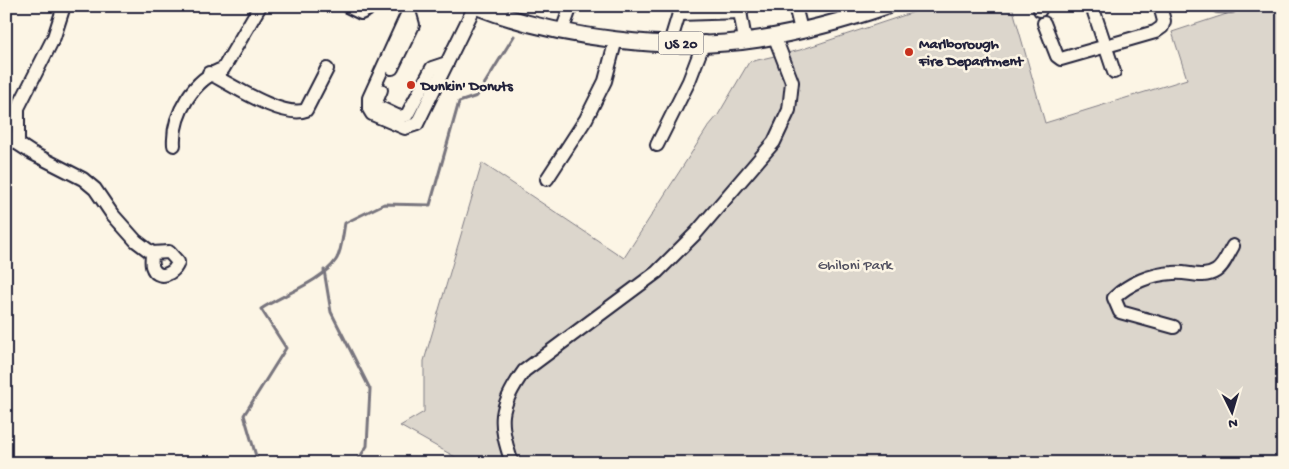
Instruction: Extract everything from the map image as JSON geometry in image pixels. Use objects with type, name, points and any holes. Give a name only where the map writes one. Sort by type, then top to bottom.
[{"type":"main road","name":"US 20","points":[[475,6],[512,19],[562,31],[616,39],[670,43],[745,40],[774,36],[887,6]]},
{"type":"street","points":[[18,143],[12,110],[54,37],[64,6]]},
{"type":"street","points":[[174,145],[173,130],[178,116],[198,85],[210,73],[223,70],[260,6]]},
{"type":"street","points":[[348,6],[361,13],[367,10],[369,6]]},
{"type":"street","points":[[410,8],[369,98],[368,105],[372,114],[405,128],[417,124],[475,6]]},
{"type":"street","points":[[562,31],[571,6]]},
{"type":"street","points":[[795,6],[801,30]]},
{"type":"street","points":[[1092,6],[1114,72]]},
{"type":"street","points":[[1044,23],[1057,56],[1061,59],[1155,32],[1162,27],[1164,21],[1160,6]]},
{"type":"street","points":[[1218,6],[1231,6]]},
{"type":"street","points":[[670,43],[680,10],[740,9],[745,40]]},
{"type":"street","points":[[512,463],[503,437],[502,414],[508,392],[524,371],[657,272],[696,233],[774,142],[789,110],[792,82],[774,36]]},
{"type":"street","points":[[547,179],[586,120],[605,81],[616,39]]},
{"type":"street","points":[[657,145],[689,81],[704,42]]},
{"type":"street","points":[[210,73],[280,109],[300,112],[306,110],[327,69]]},
{"type":"street","points":[[6,136],[82,179],[94,189],[112,214],[136,241],[152,253]]},
{"type":"street","points":[[1174,327],[1120,312],[1114,298],[1133,283],[1159,276],[1175,272],[1199,276],[1216,272],[1225,262],[1233,246]]},
{"type":"green space","name":"Ghiloni Park","points":[[932,6],[1012,6],[1045,123],[1187,79],[1172,32],[1251,6],[1283,6],[1283,463],[466,463],[400,426],[424,412],[424,361],[482,163],[624,258],[708,127],[718,115],[749,62],[800,50]]},
{"type":"waterway","points":[[258,463],[244,415],[286,348],[261,309],[312,281],[330,268],[340,252],[345,223],[384,204],[430,205],[459,102],[477,96],[514,36]]},
{"type":"waterway","points":[[324,270],[331,312],[370,389],[367,446],[356,463]]},
{"type":"place","name":"Marlborough Fire Department","points":[[909,52]]},
{"type":"place","name":"Dunkin' Donuts","points":[[411,85]]}]
